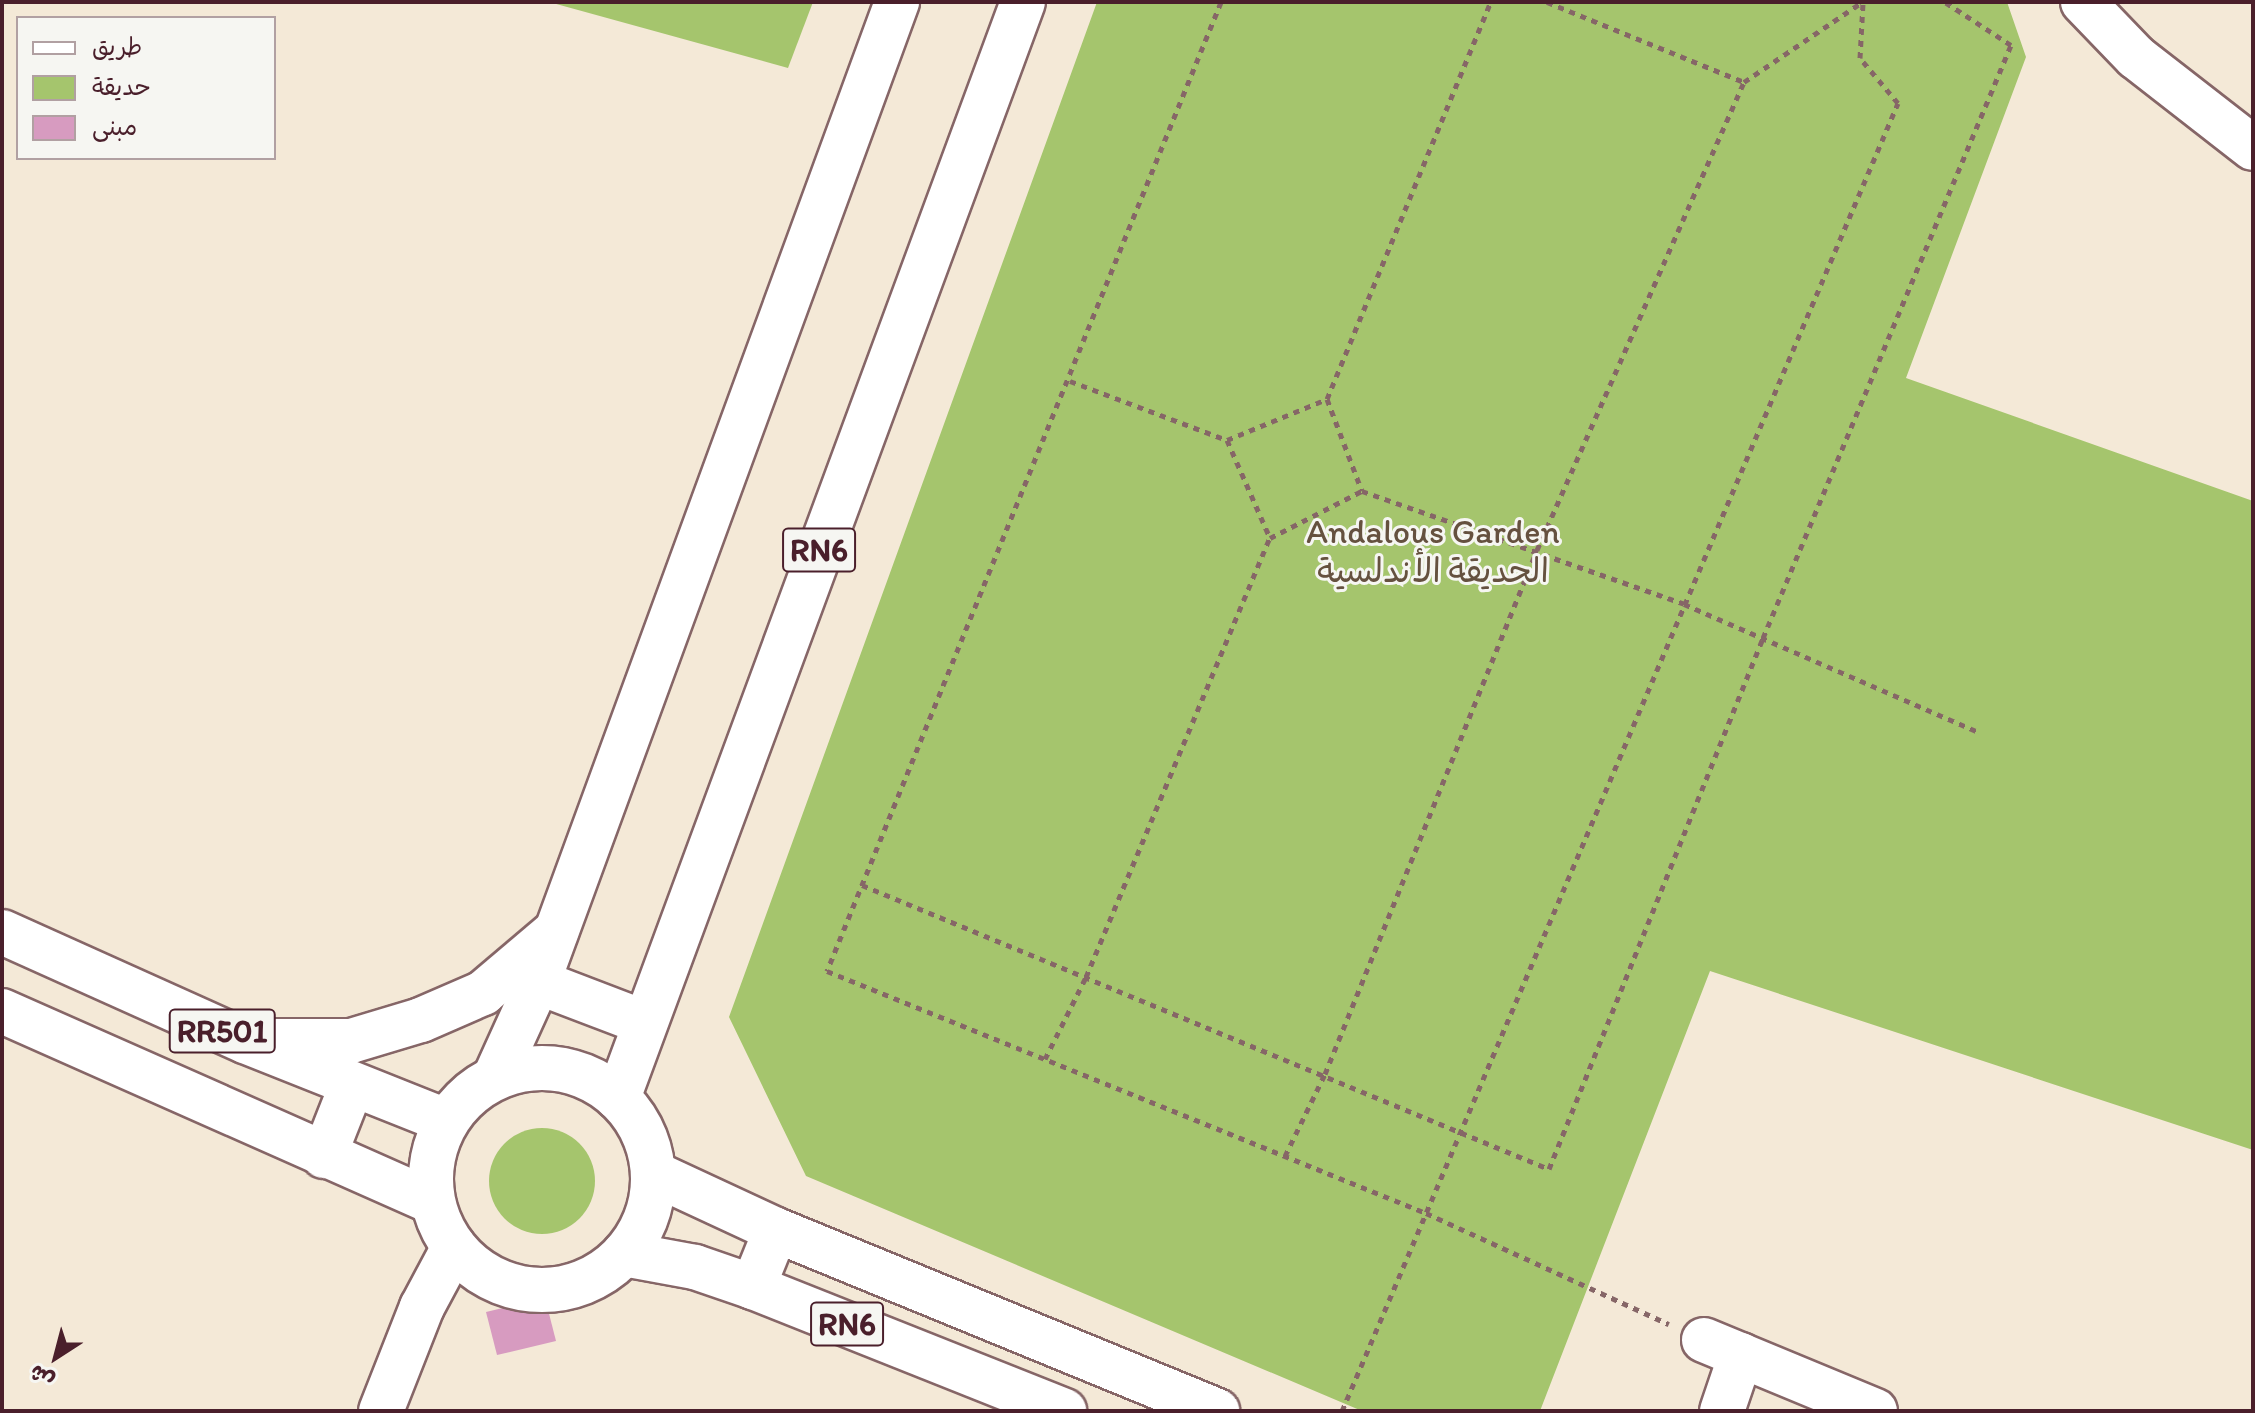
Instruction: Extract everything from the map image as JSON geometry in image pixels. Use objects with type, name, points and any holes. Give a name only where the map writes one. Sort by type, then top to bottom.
[{"type":"main road","points":[[495,1077],[558,930],[897,2]]},
{"type":"main road","name":"RN6","points":[[618,1098],[643,1022],[1023,2]]},
{"type":"main road","points":[[2083,2],[2136,57],[2253,148]]},
{"type":"main road","points":[[245,1041],[351,1041],[421,1020],[483,993],[558,930]]},
{"type":"main road","name":"RR501","points":[[2,932],[245,1041],[446,1121]]},
{"type":"main road","points":[[538,982],[643,1022]]},
{"type":"main road","name":"RR501","points":[[2,1011],[433,1202]]},
{"type":"main road","points":[[560,1069],[601,1084],[618,1098],[636,1120],[653,1173],[641,1229],[624,1254],[579,1284],[524,1289],[498,1281],[454,1247],[433,1202],[432,1160],[446,1121],[467,1096],[495,1077],[516,1070],[560,1069]]},
{"type":"main road","points":[[324,1156],[352,1085]]},
{"type":"main road","name":"RN6","points":[[653,1173],[776,1230],[1217,1411]]},
{"type":"main road","points":[[753,1287],[776,1230]]},
{"type":"main road","points":[[381,1411],[422,1307],[454,1247]]},
{"type":"main road","name":"RN6","points":[[624,1254],[695,1267],[753,1287],[1064,1411]]},
{"type":"main road","points":[[1722,1411],[1722,1347],[1875,1411]]},
{"type":"path","points":[[1221,2],[1070,381],[827,971],[1426,1213],[1722,1347]]},
{"type":"path","points":[[1362,491],[1327,399],[1491,2]]},
{"type":"path","points":[[1547,2],[1744,82]]},
{"type":"path","points":[[1285,1156],[1325,1074],[1537,550],[1744,82],[1862,2]]},
{"type":"path","points":[[1342,1411],[1898,103],[1860,58],[1862,2]]},
{"type":"path","points":[[862,885],[1461,1130],[1549,1169],[1763,638],[2011,45],[1945,2]]},
{"type":"path","points":[[1070,381],[1227,440],[1327,399]]},
{"type":"path","points":[[1227,440],[1270,538]]},
{"type":"path","points":[[1045,1059],[1086,977],[1270,538],[1362,491],[1684,604],[1978,732]]},
{"type":"green space","points":[[549,2],[813,2],[788,68]]},
{"type":"green space","name":"Andalous Garden الحديقة الأندلسية","points":[[1097,2],[2007,2],[2026,57],[1906,378],[2253,501],[2253,1150],[1710,971],[1540,1411],[1362,1411],[806,1176],[729,1017]]},
{"type":"green space","points":[[542,1128],[562,1132],[580,1143],[591,1161],[595,1181],[591,1201],[580,1219],[562,1230],[542,1234],[522,1230],[504,1219],[493,1201],[489,1181],[493,1161],[504,1143],[522,1132]]},
{"type":"building","points":[[545,1298],[556,1341],[497,1355],[486,1312]]}]
